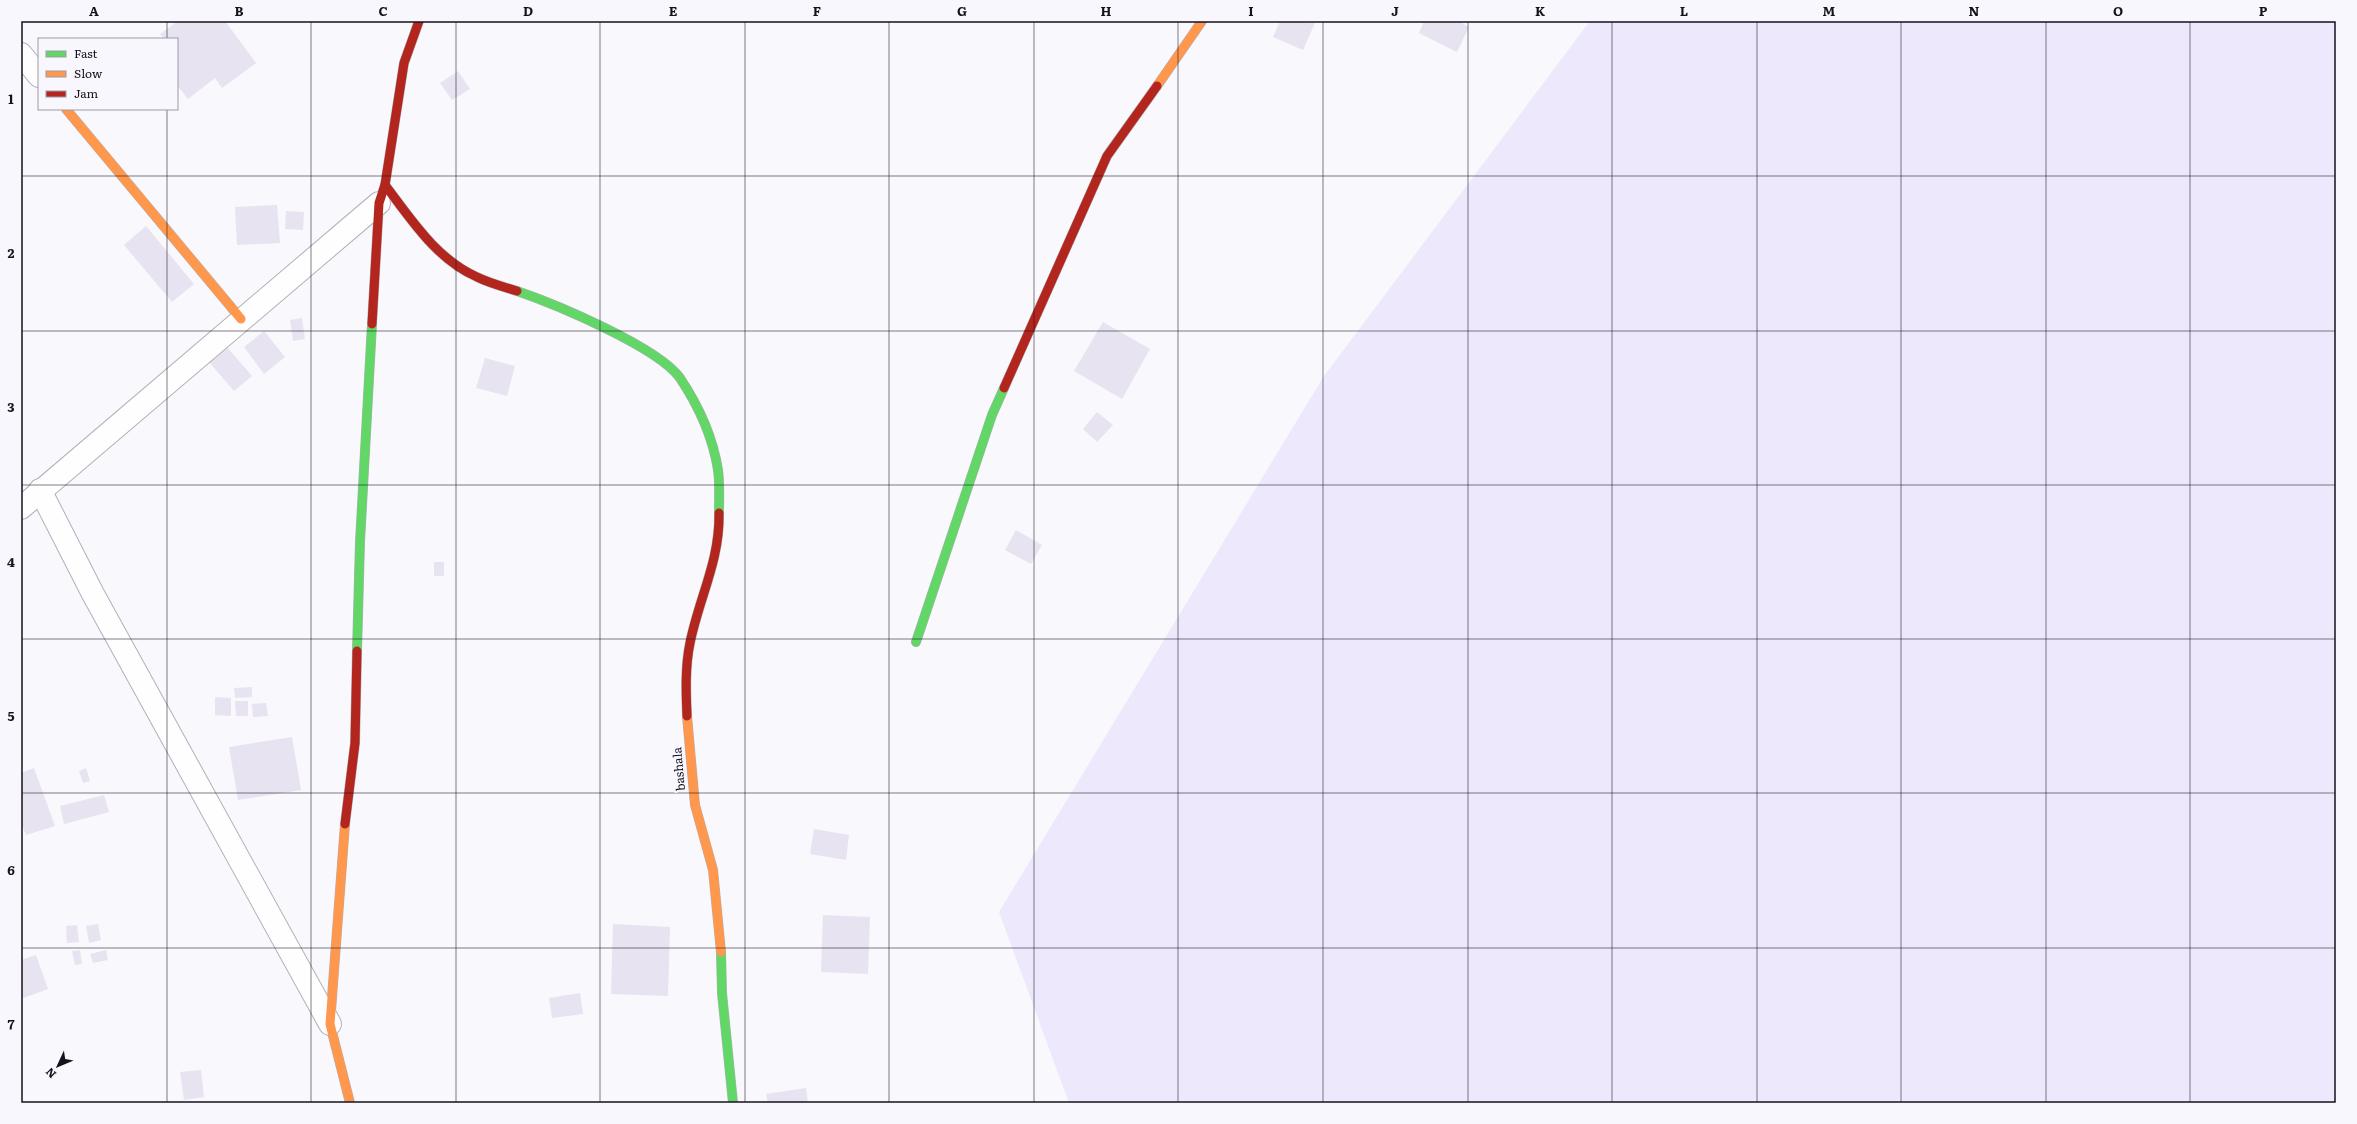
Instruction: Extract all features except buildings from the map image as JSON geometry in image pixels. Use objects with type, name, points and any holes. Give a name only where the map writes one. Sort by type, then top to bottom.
[{"type":"street","points":[[330,1024],[346,810],[355,743],[360,542],[382,194],[404,63],[419,21]]},
{"type":"street","points":[[916,642],[992,415],[1107,156],[1202,21]]},
{"type":"street","points":[[21,54],[38,75]]},
{"type":"street","points":[[67,110],[241,319]]},
{"type":"street","points":[[21,508],[40,490],[241,319],[382,194]]},
{"type":"street","name":"bashala","points":[[382,194],[447,259],[476,277],[525,294],[588,321],[651,352],[679,377],[710,435],[718,471],[720,521],[713,568],[690,643],[686,686],[689,754],[695,805],[713,870],[720,936],[722,993],[733,1103]]},
{"type":"street","points":[[40,490],[93,594],[330,1024],[350,1103]]},
{"type":"shaded area","points":[[1590,21],[2336,21],[2336,1103],[1069,1103],[999,912],[1324,376]]},
{"type":"traffic: fast","points":[[517,291],[579,316],[629,340],[651,353],[668,366],[680,378],[693,399],[704,422],[716,458],[719,475],[719,513]]},
{"type":"traffic: fast","points":[[357,651],[360,542],[372,324]]},
{"type":"traffic: fast","points":[[916,642],[992,415],[1004,388]]},
{"type":"traffic: fast","points":[[721,952],[722,993],[733,1103]]},
{"type":"traffic: slow","points":[[1157,86],[1202,21]]},
{"type":"traffic: slow","points":[[67,110],[241,319]]},
{"type":"traffic: slow","points":[[687,716],[695,805],[713,870],[721,952]]},
{"type":"traffic: slow","points":[[345,824],[330,1024],[350,1103]]},
{"type":"traffic: jam","points":[[372,324],[379,203],[385,185],[404,63],[419,21]]},
{"type":"traffic: jam","points":[[1004,388],[1107,156],[1157,86]]},
{"type":"traffic: jam","points":[[385,185],[425,237],[449,260],[462,269],[482,279],[517,291]]},
{"type":"traffic: jam","points":[[687,716],[686,680],[688,652],[694,626],[713,563],[719,513]]},
{"type":"traffic: jam","points":[[345,824],[355,743],[357,651]]}]
